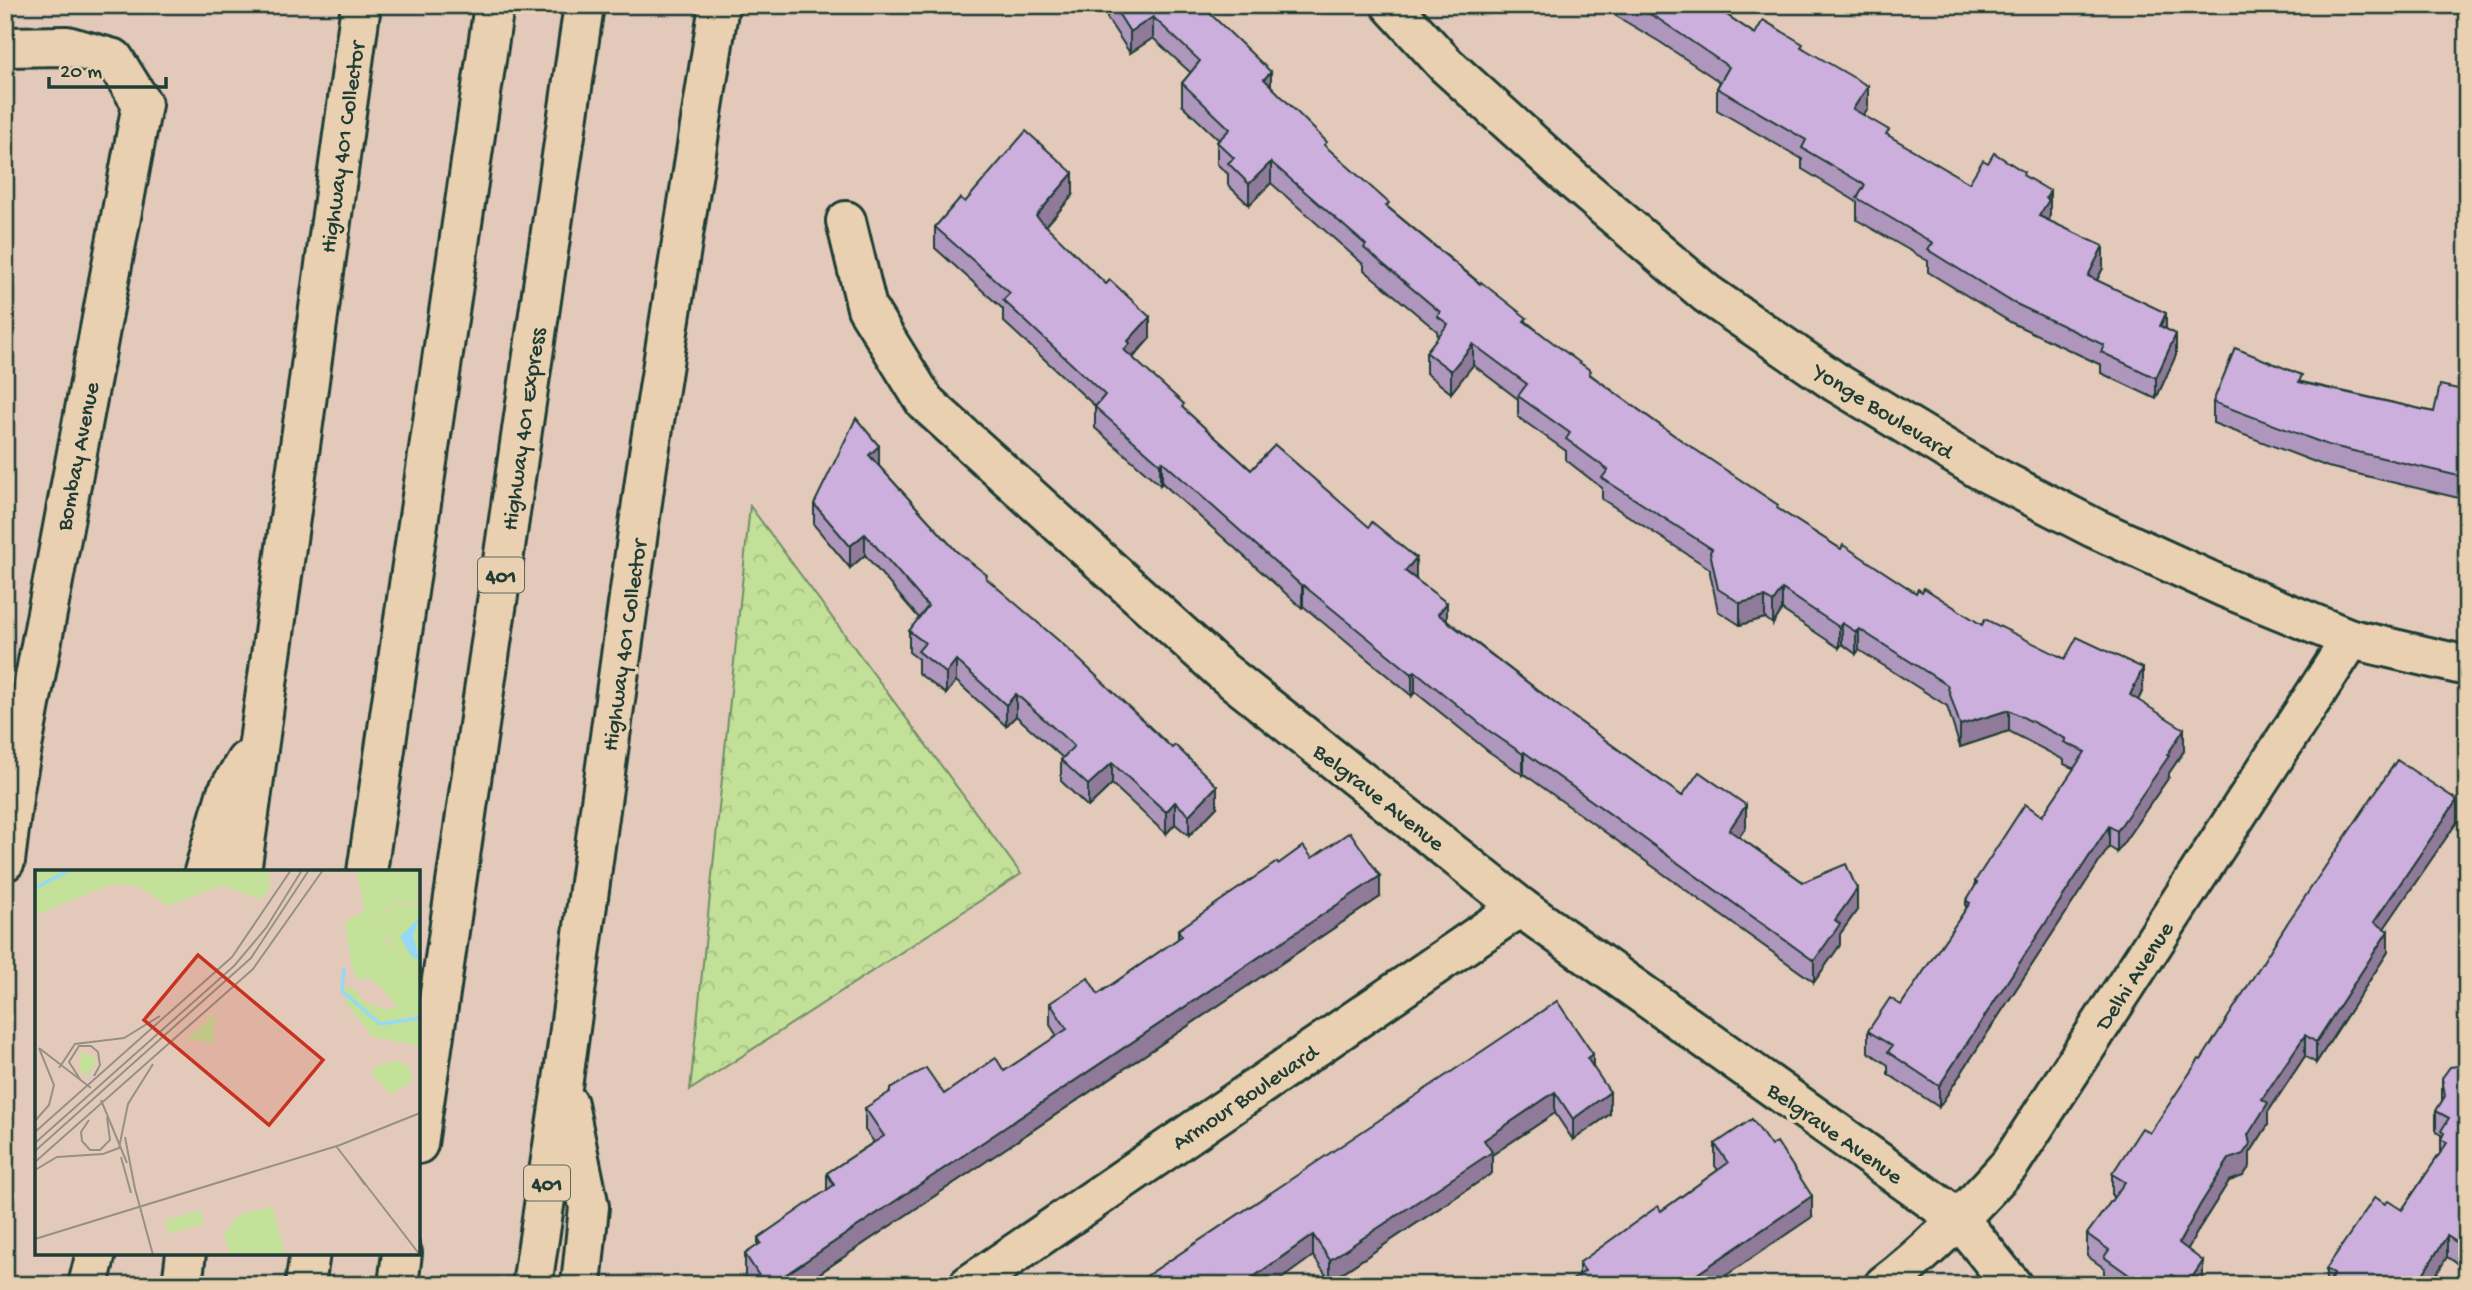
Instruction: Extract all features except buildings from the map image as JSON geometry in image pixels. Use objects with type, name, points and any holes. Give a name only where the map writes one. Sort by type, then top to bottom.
[{"type":"main road","name":"Highway 401 Collector","points":[[241,870],[361,5]]},
{"type":"main road","points":[[366,870],[494,5]]},
{"type":"main road","name":"Highway 401 Express","points":[[420,1130],[583,5]]},
{"type":"main road","name":"Highway 401 Collector","points":[[532,1285],[648,466],[719,5]]},
{"type":"main road","name":"Yonge Boulevard","points":[[1391,5],[1446,65],[1696,286],[1837,383],[1979,469],[2094,528],[2226,588],[2351,639],[2467,666]]},
{"type":"main road","name":"Bombay Avenue","points":[[5,47],[66,46],[114,59],[142,104],[10,789],[5,861]]},
{"type":"main road","name":"Belgrave Avenue","points":[[846,221],[867,308],[925,402],[1222,671],[1520,907],[1961,1220],[2012,1285]]},
{"type":"main road","name":"Delhi Avenue","points":[[1884,1285],[1911,1265],[1961,1220],[2010,1164],[2351,639]]},
{"type":"main road","points":[[205,870],[226,796],[261,735]]},
{"type":"main road","name":"Armour Boulevard","points":[[969,1285],[1520,907]]},
{"type":"main road","points":[[563,1080],[590,1207],[581,1285]]},
{"type":"main road","points":[[88,1285],[96,1255]]},
{"type":"main road","points":[[181,1285],[186,1255]]},
{"type":"main road","points":[[305,1285],[310,1255]]},
{"type":"main road","points":[[398,1285],[402,1255]]},
{"type":"green space","points":[[750,506],[1021,874],[690,1090]]}]
